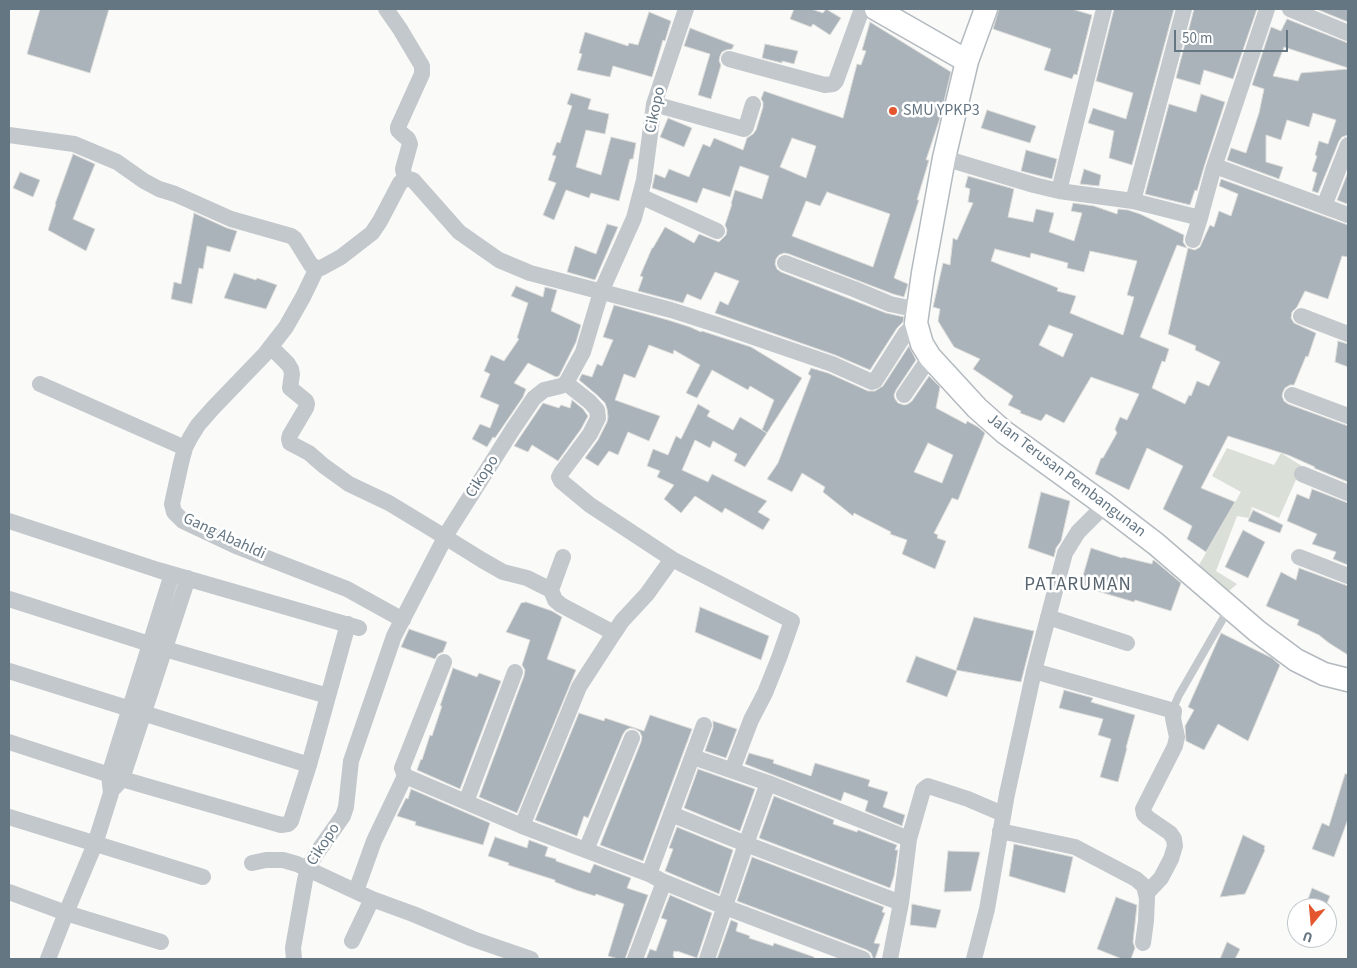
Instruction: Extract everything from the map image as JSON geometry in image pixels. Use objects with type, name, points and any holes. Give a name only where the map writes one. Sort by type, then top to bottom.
[{"type":"street","points":[[386,9],[422,66],[422,74],[399,123],[398,130],[408,139],[410,144],[403,169],[405,179]]},
{"type":"street","name":"Cikopo","points":[[294,959],[293,948],[308,868],[343,816],[346,807],[351,761],[394,636],[445,537],[534,398],[544,390],[566,383],[583,352],[602,292],[634,218],[644,180],[654,104],[686,9]]},
{"type":"street","points":[[729,59],[825,84],[833,84],[836,81],[862,9]]},
{"type":"street","points":[[876,9],[967,61]]},
{"type":"street","name":"Jalan Terusan Pembangunan","points":[[986,9],[967,61],[944,158],[917,316],[918,333],[922,344],[930,357],[978,408],[1004,432],[1106,505],[1156,544],[1257,631],[1296,660],[1324,674],[1348,680]]},
{"type":"street","points":[[1059,190],[1104,9]]},
{"type":"street","points":[[1133,201],[1184,9]]},
{"type":"street","points":[[1192,240],[1267,9]]},
{"type":"street","points":[[1290,9],[1348,33]]},
{"type":"street","points":[[654,104],[744,129],[753,104]]},
{"type":"street","points":[[9,135],[80,146],[117,162],[159,189],[175,194],[231,219],[291,236],[295,239],[311,264],[317,268],[322,268],[341,257],[372,233],[400,183],[405,179],[412,180],[459,232],[499,260],[530,273],[671,310],[721,326],[832,364],[872,382],[875,381],[917,316],[785,262]]},
{"type":"street","points":[[1324,206],[1348,145]]},
{"type":"street","points":[[944,158],[1059,190],[1133,201],[1200,218]]},
{"type":"street","points":[[1215,166],[1348,215]]},
{"type":"street","points":[[640,196],[717,231]]},
{"type":"street","name":"Gang Abahldi","points":[[317,268],[286,328],[271,347],[198,425],[185,448],[172,504],[174,512],[183,521],[236,546],[347,589],[403,620]]},
{"type":"street","points":[[1301,316],[1348,334]]},
{"type":"street","points":[[271,347],[291,369],[290,388],[307,404],[290,435],[290,443],[309,453],[349,484],[389,504],[503,572],[527,578],[551,590],[555,600],[561,605],[614,633]]},
{"type":"street","points":[[904,395],[930,357]]},
{"type":"street","points":[[566,383],[590,402],[597,410],[598,418],[590,434],[561,473],[560,481],[590,505],[672,559],[792,621],[765,693],[751,720],[732,770]]},
{"type":"street","points":[[40,384],[185,448]]},
{"type":"street","points":[[1292,395],[1348,416]]},
{"type":"street","points":[[1302,474],[1348,493]]},
{"type":"street","points":[[974,959],[987,909],[1003,814],[1034,671],[1065,553],[1078,532],[1106,505]]},
{"type":"street","points":[[9,521],[180,576],[354,626],[328,696],[309,765],[291,821],[288,824],[282,825],[116,777],[9,742]]},
{"type":"street","points":[[1299,556],[1348,576]]},
{"type":"street","points":[[551,590],[563,557]]},
{"type":"street","points":[[522,826],[579,687],[614,633],[647,594],[672,559]]},
{"type":"street","points":[[48,959],[95,844],[180,576]]},
{"type":"street","points":[[9,600],[158,647],[328,696]]},
{"type":"street","points":[[1048,617],[1127,643]]},
{"type":"street","points":[[356,891],[374,841],[405,776],[402,768],[444,662]]},
{"type":"street","points":[[9,671],[309,765]]},
{"type":"street","points":[[1034,671],[1174,711],[1173,718],[1177,737],[1175,746],[1143,809],[1144,814],[1148,818],[1170,832],[1175,846],[1171,860],[1161,878],[1146,894]]},
{"type":"street","points":[[466,802],[516,672]]},
{"type":"street","points":[[649,874],[704,725]]},
{"type":"street","points":[[586,850],[632,738]]},
{"type":"street","points":[[693,756],[768,783],[910,840]]},
{"type":"street","points":[[405,776],[522,826],[649,874],[725,907],[863,959]]},
{"type":"street","points":[[707,959],[768,783]]},
{"type":"street","points":[[890,959],[910,840],[923,790],[928,786],[968,799],[1003,814]]},
{"type":"street","points":[[671,814],[901,902]]},
{"type":"street","points":[[9,817],[203,877]]},
{"type":"street","points":[[1000,831],[1075,847],[1136,879],[1144,886],[1146,894],[1146,921],[1143,943]]},
{"type":"street","points":[[252,863],[266,860],[283,860],[297,864],[372,899],[473,939],[531,959]]},
{"type":"street","points":[[635,959],[664,882]]},
{"type":"street","points":[[9,892],[66,913],[161,942]]},
{"type":"street","points":[[352,941],[372,899]]},
{"type":"lane","points":[[1174,711],[1178,695],[1230,607]]},
{"type":"shaded area","points":[[1227,448],[1274,465],[1281,453],[1302,466],[1279,518],[1252,507],[1249,518],[1237,516],[1216,571],[1237,584],[1223,596],[1199,565],[1241,492],[1212,476]]},
{"type":"building","points":[[40,9],[109,9],[90,73],[27,54]]},
{"type":"building","points":[[794,9],[811,9],[823,13],[826,9],[841,18],[830,35],[813,24],[811,27],[790,19]]},
{"type":"building","points":[[999,9],[1072,9],[1092,15],[1077,75],[1074,74],[1072,79],[1044,70],[1051,49],[993,29]]},
{"type":"building","points":[[1114,9],[1174,9],[1132,165],[1109,158],[1114,131],[1088,123],[1093,108],[1126,119],[1133,93],[1096,81]]},
{"type":"building","points":[[1194,9],[1257,9],[1233,79],[1204,70],[1200,85],[1176,78]]},
{"type":"building","points":[[1316,9],[1348,9],[1348,22]]},
{"type":"building","points":[[649,12],[671,21],[652,77],[613,66],[610,77],[577,70],[582,54],[579,53],[585,32],[628,46],[629,43],[638,45]]},
{"type":"building","points":[[1287,19],[1348,43],[1348,68],[1284,47],[1273,76],[1298,81],[1301,73],[1348,69],[1348,135],[1342,137],[1339,141],[1318,193],[1312,191],[1317,173],[1312,171],[1317,156],[1315,155],[1319,141],[1328,144],[1336,120],[1313,113],[1309,127],[1287,120],[1281,140],[1266,135],[1266,162],[1283,167],[1279,179],[1227,160],[1231,148],[1246,153],[1259,113],[1264,89],[1252,85],[1271,27],[1281,31]]},
{"type":"building","points":[[870,22],[951,72],[940,118],[926,160],[929,160],[917,200],[919,200],[894,278],[908,284],[904,297],[789,254],[779,255],[775,264],[781,272],[886,313],[904,317],[903,322],[897,328],[870,370],[835,355],[715,313],[720,301],[728,305],[739,281],[715,272],[701,300],[687,294],[683,303],[638,291],[643,277],[640,276],[652,248],[665,227],[694,243],[699,234],[719,242],[726,235],[725,225],[735,190],[762,199],[769,176],[740,166],[730,197],[703,188],[697,203],[652,188],[655,174],[665,178],[669,169],[689,177],[703,144],[710,147],[714,138],[743,150],[747,138],[756,130],[763,107],[761,99],[764,91],[843,118],[857,64],[861,65],[866,51],[862,50]],"holes":[[[792,138],[816,146],[806,178],[780,167]],[[827,192],[890,214],[873,267],[792,236],[806,201],[820,206]]]},
{"type":"building","points":[[690,28],[734,45],[732,49],[722,52],[720,56],[719,61],[721,65],[711,99],[698,95],[710,54],[684,46]]},
{"type":"building","points":[[765,44],[798,51],[794,64],[762,58]]},
{"type":"building","points":[[571,93],[591,99],[588,109],[609,114],[605,134],[586,130],[576,167],[601,175],[611,137],[636,143],[633,159],[630,159],[619,201],[591,193],[589,198],[566,190],[554,220],[543,215],[556,183],[548,180],[556,156],[552,155],[557,142],[560,143],[572,106],[567,104]]},
{"type":"building","points":[[1201,94],[1225,102],[1197,191],[1195,190],[1190,205],[1145,194],[1169,104],[1196,112]]},
{"type":"building","points":[[987,110],[1036,126],[1030,143],[981,128]]},
{"type":"building","points":[[668,118],[692,128],[684,147],[660,137]]},
{"type":"building","points":[[1026,150],[1057,159],[1052,179],[1021,171]]},
{"type":"building","points":[[73,154],[95,164],[73,219],[95,229],[86,251],[48,230]]},
{"type":"building","points":[[1084,169],[1101,175],[1099,186],[1080,184]]},
{"type":"building","points":[[20,172],[40,180],[33,197],[13,188]]},
{"type":"building","points":[[1348,172],[1348,201],[1347,204],[1337,200]]},
{"type":"building","points":[[968,176],[1014,189],[1008,217],[1033,222],[1036,209],[1054,213],[1049,232],[1074,241],[1082,213],[1071,211],[1073,203],[1094,206],[1117,214],[1118,209],[1128,210],[1184,235],[1183,242],[1187,248],[1177,245],[1140,337],[1169,349],[1165,362],[1162,361],[1152,388],[1185,404],[1189,395],[1191,396],[1197,381],[1209,386],[1220,362],[1195,350],[1196,346],[1168,334],[1188,248],[1195,250],[1200,247],[1210,225],[1214,227],[1219,211],[1231,216],[1238,194],[1219,186],[1221,179],[1348,225],[1348,257],[1342,256],[1328,299],[1305,291],[1297,307],[1292,312],[1291,318],[1294,323],[1316,333],[1308,357],[1306,356],[1294,385],[1285,388],[1282,396],[1288,404],[1348,426],[1348,482],[1288,455],[1228,436],[1201,488],[1235,502],[1206,552],[1187,539],[1192,526],[1163,509],[1183,466],[1147,448],[1129,490],[1095,474],[1101,458],[1103,458],[1117,433],[1115,429],[1120,417],[1127,420],[1139,394],[1091,377],[1064,423],[1046,414],[1041,421],[1020,413],[1021,411],[1008,405],[1013,396],[973,369],[980,359],[954,347],[938,321],[940,309],[933,307],[943,263],[950,265],[953,238],[957,240],[973,203],[968,202],[970,189],[965,187]],"holes":[[[995,249],[1030,258],[1031,253],[1068,263],[1067,268],[1084,272],[1090,251],[1137,261],[1127,295],[1134,297],[1123,335],[1070,313],[1076,296],[1057,291],[1058,288],[991,261]],[[1049,325],[1073,334],[1063,357],[1039,345]]]},
{"type":"building","points":[[194,213],[237,231],[230,252],[207,246],[203,269],[199,268],[192,304],[171,299],[174,282],[181,284]]},
{"type":"building","points":[[607,224],[618,227],[595,280],[567,272],[575,246],[596,254]]},
{"type":"building","points":[[234,273],[277,285],[266,309],[224,298]]},
{"type":"building","points":[[516,286],[543,297],[545,287],[557,290],[551,311],[581,325],[576,342],[559,376],[556,377],[528,363],[514,383],[526,389],[523,397],[487,447],[472,439],[480,424],[490,428],[499,405],[480,397],[490,374],[484,371],[491,355],[504,361],[519,339],[517,338],[528,303],[511,296]]},
{"type":"building","points":[[614,305],[751,347],[802,378],[767,433],[762,430],[774,400],[750,386],[748,390],[712,370],[697,398],[686,393],[700,365],[674,350],[673,354],[649,345],[635,378],[624,374],[615,400],[660,416],[649,441],[628,432],[618,455],[609,451],[598,466],[585,458],[598,440],[607,422],[607,409],[605,403],[579,380],[582,374],[592,377],[597,364],[602,366],[613,340],[603,337]]},
{"type":"building","points":[[1338,341],[1348,344],[1348,367],[1335,362]]},
{"type":"building","points":[[909,346],[916,360],[896,390],[894,395],[898,403],[904,405],[912,401],[929,376],[940,387],[936,408],[966,424],[967,421],[985,433],[958,500],[952,498],[934,533],[938,535],[937,538],[946,541],[935,569],[902,554],[907,540],[890,534],[891,532],[854,513],[853,516],[823,492],[825,487],[802,473],[792,492],[767,479],[778,463],[811,376],[808,374],[811,368],[828,373],[868,391],[875,391],[883,386]],"holes":[[[928,443],[953,455],[942,483],[914,472]]]},
{"type":"building","points":[[572,400],[588,416],[558,461],[532,445],[528,452],[514,446],[543,403],[559,408],[561,405],[570,408]]},
{"type":"building","points":[[698,404],[710,411],[707,416],[733,430],[740,417],[767,433],[745,467],[734,461],[737,454],[713,441],[710,448],[695,440],[682,470],[708,482],[712,474],[767,501],[758,512],[770,519],[763,530],[725,508],[722,513],[695,496],[681,513],[664,499],[674,485],[657,477],[660,471],[647,466],[653,449],[668,455],[676,436],[681,439]]},
{"type":"building","points":[[1312,489],[1348,503],[1348,565],[1333,559],[1336,552],[1312,544],[1317,534],[1287,521],[1297,494],[1309,499]]},
{"type":"building","points":[[1041,492],[1070,501],[1061,541],[1056,548],[1054,557],[1028,548]]},
{"type":"building","points":[[1253,510],[1283,525],[1280,533],[1248,521]]},
{"type":"building","points":[[1243,530],[1265,542],[1248,578],[1225,567]]},
{"type":"building","points":[[1091,548],[1122,558],[1152,564],[1153,560],[1155,561],[1181,583],[1171,611],[1080,586]]},
{"type":"building","points":[[1299,568],[1348,586],[1348,655],[1319,635],[1297,625],[1299,620],[1266,606],[1281,572],[1296,580]]},
{"type":"building","points":[[526,602],[552,611],[562,617],[547,659],[576,670],[517,813],[479,797],[524,676],[525,670],[522,665],[530,640],[506,632],[521,603]]},
{"type":"building","points":[[700,607],[769,636],[761,660],[695,632]]},
{"type":"building","points":[[974,617],[1034,631],[1021,682],[956,670]]},
{"type":"building","points":[[409,629],[447,642],[443,652],[438,654],[435,659],[401,647]]},
{"type":"building","points":[[1221,633],[1272,658],[1280,665],[1248,741],[1218,724],[1204,750],[1186,741],[1185,726],[1194,710],[1188,707]]},
{"type":"building","points":[[916,656],[957,671],[947,697],[906,682]]},
{"type":"building","points":[[453,668],[477,677],[479,673],[501,681],[460,789],[417,770],[430,735],[432,736]]},
{"type":"building","points":[[1064,690],[1093,698],[1091,702],[1135,715],[1118,782],[1100,777],[1111,739],[1098,735],[1103,719],[1059,708]]},
{"type":"building","points":[[579,713],[604,721],[605,718],[644,731],[650,715],[692,729],[643,861],[600,845],[641,742],[640,732],[635,729],[630,728],[623,734],[588,818],[584,816],[577,836],[535,820]]},
{"type":"building","points":[[713,721],[737,729],[726,758],[705,751],[713,728]]},
{"type":"building","points":[[749,753],[774,760],[773,763],[811,776],[815,763],[870,780],[868,786],[888,792],[883,807],[905,815],[902,826],[865,811],[868,801],[844,792],[841,801],[745,764]]},
{"type":"building","points":[[698,769],[755,789],[740,831],[684,808]]},
{"type":"building","points":[[1345,774],[1348,774],[1348,819],[1334,857],[1312,849],[1322,823],[1329,826]]},
{"type":"building","points":[[411,789],[490,823],[483,845],[415,825],[416,822],[397,816],[406,798],[408,799]]},
{"type":"building","points":[[774,796],[834,820],[833,824],[857,832],[858,830],[897,845],[895,850],[898,850],[894,876],[890,888],[759,838]]},
{"type":"building","points":[[677,827],[733,850],[719,894],[665,871],[673,849],[669,848]]},
{"type":"building","points":[[1243,835],[1265,846],[1265,850],[1245,894],[1220,897]]},
{"type":"building","points":[[495,837],[527,848],[529,840],[548,847],[545,856],[590,873],[594,864],[631,878],[627,888],[648,895],[625,959],[608,956],[624,904],[596,894],[595,896],[576,890],[555,882],[555,880],[508,865],[509,863],[488,856]]},
{"type":"building","points":[[1014,844],[1073,857],[1065,893],[1009,876]]},
{"type":"building","points":[[948,851],[980,852],[971,891],[944,892]]},
{"type":"building","points":[[752,857],[884,907],[882,912],[885,913],[874,943],[880,944],[875,959],[867,950],[737,901]]},
{"type":"building","points":[[1312,888],[1330,896],[1329,898],[1308,898]]},
{"type":"building","points":[[670,895],[712,913],[697,958],[674,951],[674,959],[646,959],[650,949],[656,951],[667,920],[661,918]]},
{"type":"building","points":[[1116,897],[1137,905],[1133,942],[1135,948],[1131,959],[1122,959],[1097,949]]},
{"type":"building","points":[[912,904],[941,910],[936,928],[910,925]]},
{"type":"building","points":[[731,920],[738,923],[736,931],[750,936],[749,938],[773,946],[774,943],[814,957],[814,959],[717,959]]},
{"type":"building","points":[[1227,942],[1240,949],[1235,959],[1220,959]]},
{"type":"place","name":"SMU YPKP3","points":[[893,111]]},
{"type":"district","name":"PATARUMAN","points":[[1078,586]]}]
